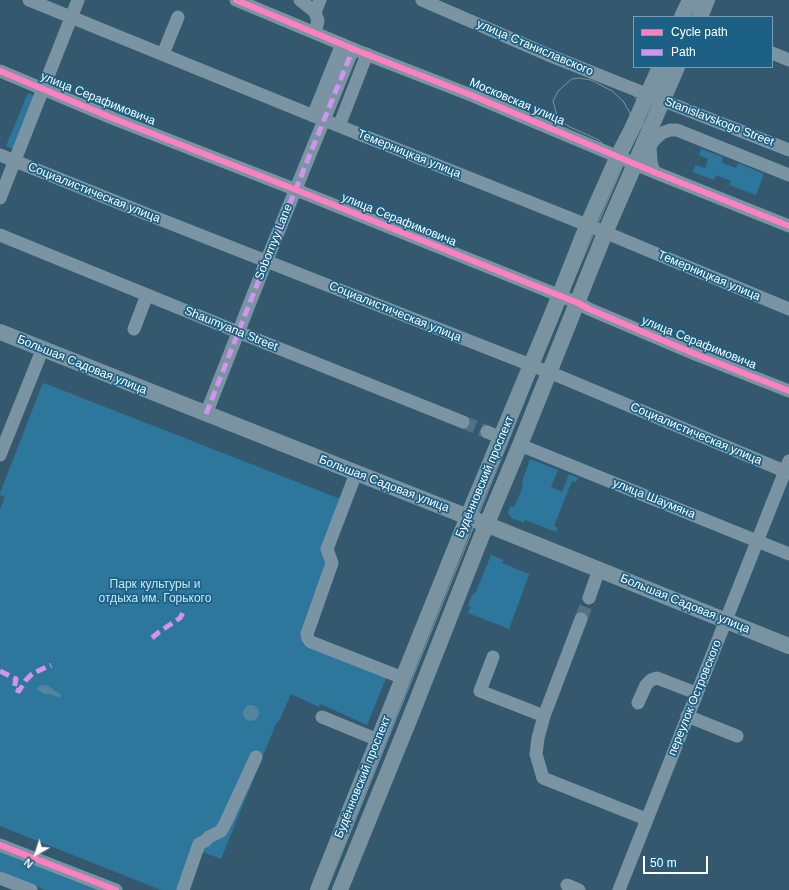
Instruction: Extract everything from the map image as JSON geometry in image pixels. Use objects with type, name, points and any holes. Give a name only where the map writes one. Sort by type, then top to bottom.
[{"type":"main road","points":[[683,16],[690,0]]},
{"type":"main road","points":[[700,16],[707,0]]},
{"type":"main road","name":"Будённовский проспект","points":[[340,890],[485,528],[578,303],[605,233],[635,164],[655,98],[660,68]]},
{"type":"main road","name":"Будённовский проспект","points":[[318,890],[466,521],[502,438],[587,226],[618,156],[676,68]]},
{"type":"main road","name":"Большая Садовая улица","points":[[0,332],[206,414],[466,521]]},
{"type":"main road","name":"Большая Садовая улица","points":[[0,342],[353,481],[485,528],[724,625],[789,656]]},
{"type":"main road","name":"Большая Садовая улица","points":[[485,528],[596,578],[724,625],[789,646]]},
{"type":"street","name":"Темерницкая улица","points":[[29,0],[789,309]]},
{"type":"street","points":[[0,198],[78,0]]},
{"type":"street","name":"Московская улица","points":[[236,0],[789,226]]},
{"type":"street","points":[[300,0],[318,6],[318,21],[315,32]]},
{"type":"street","name":"улица Станиславского","points":[[422,0],[551,56],[655,98]]},
{"type":"street","points":[[163,54],[178,17]]},
{"type":"street","name":"Sobornyy Lane","points":[[206,414],[295,190],[318,118],[348,46]]},
{"type":"street","points":[[773,53],[789,60]]},
{"type":"street","points":[[339,126],[367,54]]},
{"type":"street","name":"улица Серафимовича","points":[[0,71],[112,118],[578,303],[695,354],[789,391]]},
{"type":"street","name":"Stanislavskogo Street","points":[[655,98],[789,150]]},
{"type":"street","points":[[654,172],[651,162],[650,146],[659,136],[670,130],[677,130],[789,175]]},
{"type":"street","name":"Социалистическая улица","points":[[0,155],[266,262],[788,468]]},
{"type":"street","name":"Shaumyana Street","points":[[0,235],[463,422]]},
{"type":"street","points":[[134,329],[147,295]]},
{"type":"street","points":[[0,455],[39,358]]},
{"type":"street","points":[[487,432],[502,438]]},
{"type":"street","name":"улица Шаумяна","points":[[520,445],[789,554]]},
{"type":"street","name":"переулок Островского","points":[[619,890],[696,693],[788,468]]},
{"type":"street","points":[[353,481],[327,550],[332,563],[307,634],[308,639],[311,642],[403,678]]},
{"type":"street","points":[[589,598],[596,578]]},
{"type":"street","points":[[581,619],[544,716],[538,738],[536,754],[543,778],[646,819]]},
{"type":"street","points":[[493,657],[480,691],[544,716]]},
{"type":"street","points":[[638,704],[646,685],[651,680],[657,678],[696,693]]},
{"type":"street","points":[[687,716],[737,736]]},
{"type":"street","points":[[322,717],[378,740]]},
{"type":"street","points":[[183,890],[199,844],[220,831],[225,824],[256,757]]},
{"type":"street","points":[[0,845],[116,890]]},
{"type":"street","points":[[0,878],[16,887],[31,890]]},
{"type":"green space","points":[[28,93],[35,96],[14,149],[6,146]]},
{"type":"green space","points":[[701,149],[723,157],[722,163],[736,168],[738,163],[764,174],[756,195],[729,185],[731,181],[716,175],[714,180],[693,172],[695,165],[705,168],[708,159],[699,155]]},
{"type":"green space","name":"Парк культуры и отдыха им. Горького","points":[[44,383],[343,500],[301,643],[387,676],[367,725],[321,704],[319,707],[291,694],[280,719],[276,724],[221,859],[195,849],[180,890],[161,890],[0,826],[0,509],[5,497],[0,495],[0,493]]},
{"type":"green space","points":[[530,459],[558,470],[551,487],[562,492],[569,474],[578,478],[576,482],[572,481],[554,526],[558,528],[556,532],[525,520],[524,523],[512,518],[508,514],[510,506],[514,507],[522,489],[523,479]]},
{"type":"green space","points":[[491,555],[504,560],[502,563],[529,574],[509,629],[468,613],[471,605],[467,608],[472,595],[476,592]]},
{"type":"green space","points":[[0,850],[100,890],[46,890],[29,884],[0,872]]},
{"type":"shaded area","points":[[47,685],[61,695],[60,698],[50,694],[44,694],[37,688]]},
{"type":"shaded area","points":[[248,705],[254,705],[259,710],[257,719],[254,721],[248,721],[243,716],[243,710]]},
{"type":"tunnel","points":[[463,422],[487,432]]},
{"type":"tunnel","points":[[581,619],[589,598]]},
{"type":"tram line","points":[[418,0],[617,85],[789,152]]},
{"type":"tram line","points":[[617,175],[616,160],[612,153],[599,140],[560,121],[553,101],[558,91],[572,79],[578,78],[591,80],[612,91],[623,101],[630,113],[633,128],[631,141]]},
{"type":"tram line","points":[[630,90],[639,103],[641,117],[640,129]]},
{"type":"tram line","points":[[327,890],[566,298],[637,133],[646,121],[662,110],[675,107],[692,110]]},
{"type":"marked path","points":[[206,414],[353,49]]},
{"type":"marked path","points":[[152,638],[180,618],[185,609]]},
{"type":"marked path","points":[[0,671],[16,679],[14,689],[19,691],[32,674],[51,665]]},
{"type":"cycle path","points":[[236,0],[789,226]]},
{"type":"cycle path","points":[[0,71],[112,118],[578,303],[695,354],[789,391]]},
{"type":"cycle path","points":[[0,845],[116,890]]}]
